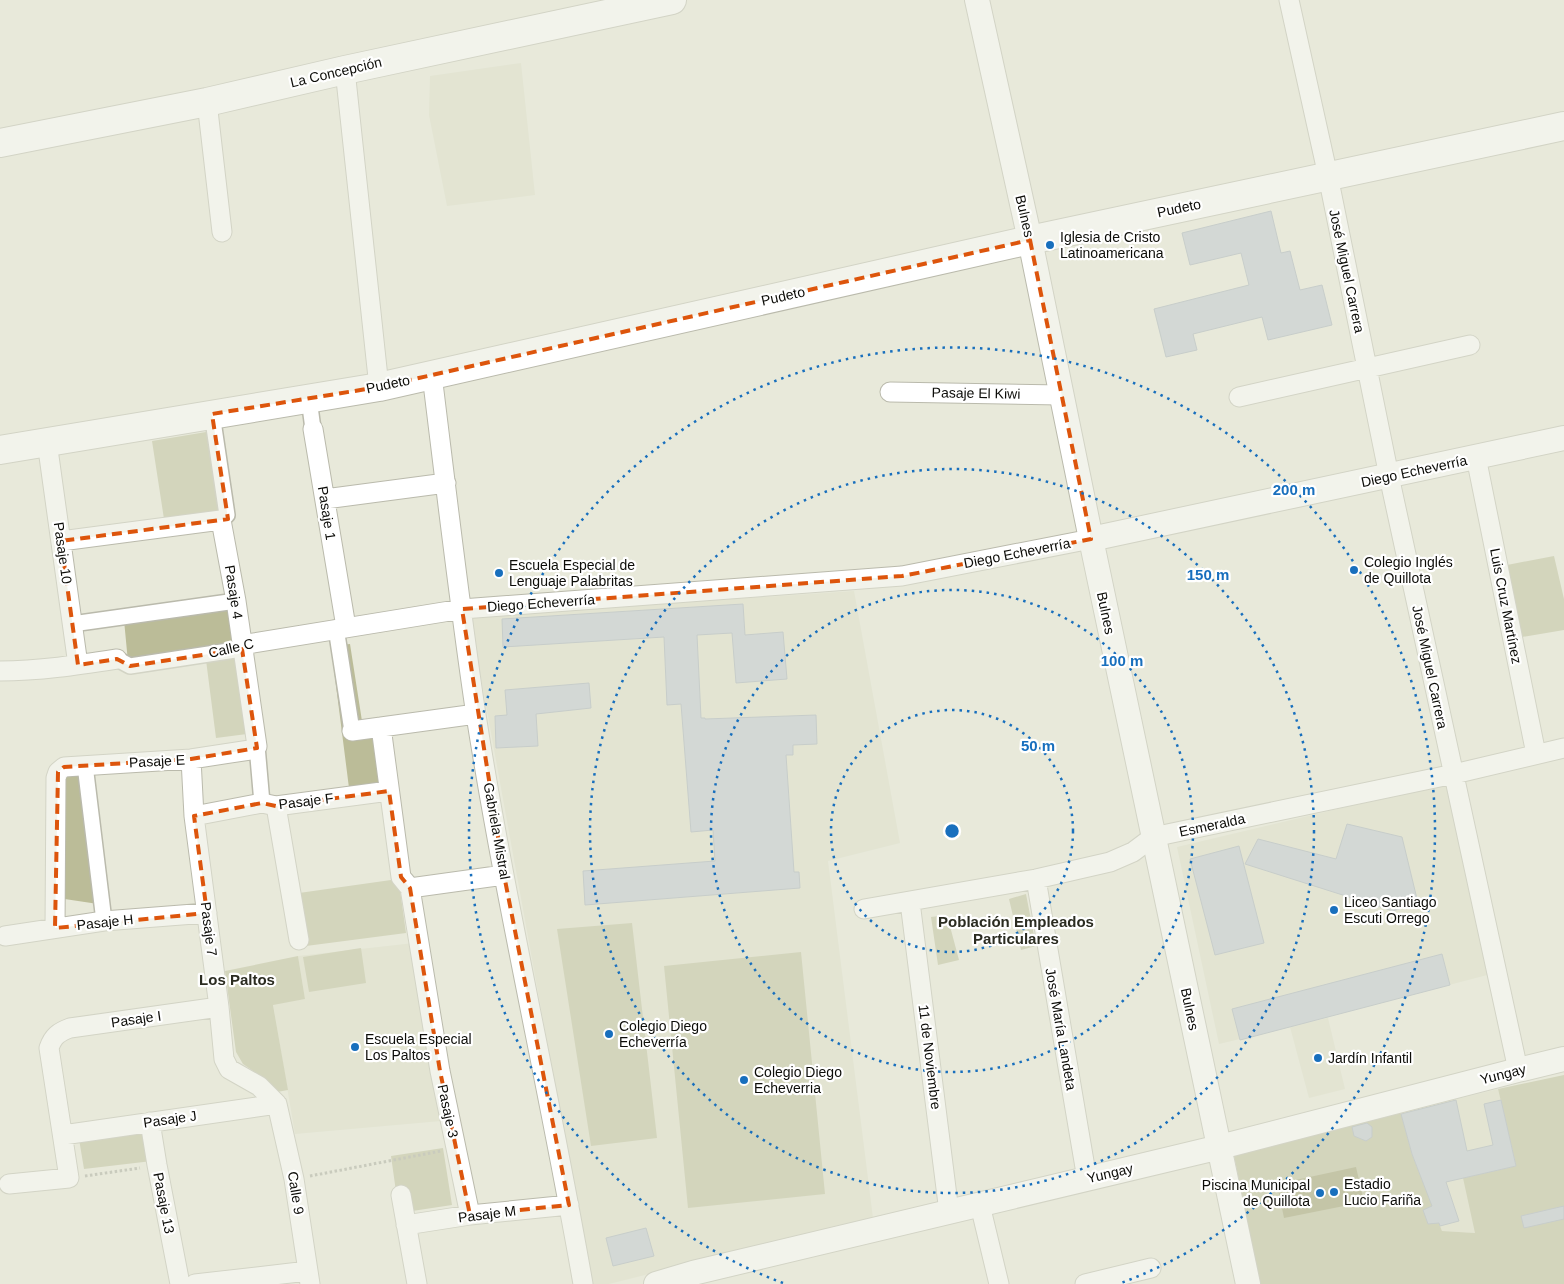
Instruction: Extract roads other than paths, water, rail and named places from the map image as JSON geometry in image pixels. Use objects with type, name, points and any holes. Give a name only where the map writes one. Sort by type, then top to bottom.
[{"type":"main road","name":"La Concepción","points":[[0,143],[207,102],[345,70],[672,0]]},
{"type":"main road","name":"Pudeto","points":[[0,450],[379,387],[1030,240],[1564,126]]},
{"type":"street","name":"Bulnes","points":[[976,0],[1030,240],[1153,838],[1248,1284]]},
{"type":"street","name":"José Miguel Carrera","points":[[1289,0],[1328,176],[1388,476],[1518,1070]]},
{"type":"street","points":[[345,70],[379,387]]},
{"type":"street","points":[[207,102],[222,232]]},
{"type":"street","points":[[1239,397],[1470,345]]},
{"type":"street","name":"Gabriela Mistral","points":[[432,375],[476,714],[504,875],[583,1284]]},
{"type":"street","name":"Pasaje El Kiwi","points":[[890,392],[1061,395]]},
{"type":"street","name":"Pasaje 1","points":[[309,399],[325,499],[352,731]]},
{"type":"street","name":"Pasaje 4","points":[[212,414],[227,515],[221,520],[236,601],[257,746],[269,805]]},
{"type":"street","name":"Diego Echeverría","points":[[462,609],[902,576],[1091,539],[1564,438]]},
{"type":"street","name":"Pasaje 10","points":[[48,442],[78,665]]},
{"type":"street","name":"Luis Cruz Martínez","points":[[1476,457],[1536,754]]},
{"type":"street","points":[[325,499],[446,483]]},
{"type":"street","points":[[61,541],[221,520]]},
{"type":"street","points":[[72,624],[236,601]]},
{"type":"street","name":"Calle C","points":[[0,671],[78,665],[117,659],[130,666],[235,650],[241,645],[462,609]]},
{"type":"street","points":[[352,731],[476,714]]},
{"type":"street","name":"Pasaje 3","points":[[380,727],[401,876],[406,885],[440,1071],[470,1215]]},
{"type":"street","name":"Pasaje E","points":[[55,928],[56,778],[58,772],[64,767],[191,759],[250,750],[257,746]]},
{"type":"street","name":"Esmeralda","points":[[864,909],[1036,879],[1110,862],[1133,852],[1153,838],[1454,774],[1564,748]]},
{"type":"street","name":"Pasaje 7","points":[[191,759],[194,816],[224,1059],[229,1069],[259,1086],[277,1104]]},
{"type":"street","points":[[85,765],[104,920]]},
{"type":"street","name":"Pasaje F","points":[[194,816],[389,791]]},
{"type":"street","points":[[269,805],[300,940]]},
{"type":"street","points":[[406,885],[504,875]]},
{"type":"street","name":"José María Landeta","points":[[1036,879],[1087,1179]]},
{"type":"street","name":"11 de Noviembre","points":[[910,902],[949,1212]]},
{"type":"street","name":"Pasaje H","points":[[5,936],[104,920],[207,913]]},
{"type":"street","name":"Pasaje I","points":[[63,1135],[49,1048],[54,1036],[70,1028],[219,1007]]},
{"type":"street","name":"Yungay","points":[[656,1284],[694,1278],[949,1212],[1220,1147],[1564,1059]]},
{"type":"street","name":"Pasaje J","points":[[63,1135],[277,1104]]},
{"type":"street","name":"Calle 9","points":[[277,1104],[294,1179],[309,1278]]},
{"type":"street","name":"Pasaje 13","points":[[150,1122],[180,1284]]},
{"type":"street","points":[[9,1184],[69,1178],[63,1135]]},
{"type":"street","points":[[401,1195],[417,1284]]},
{"type":"street","name":"Pasaje M","points":[[406,1225],[470,1215],[569,1205]]},
{"type":"street","points":[[980,1205],[999,1284]]},
{"type":"street","points":[[1095,1283],[1151,1268]]},
{"type":"street","points":[[195,1284],[309,1278]]},
{"type":"place","name":"Iglesia de Cristo Latinoamericana","points":[[1050,245]]},
{"type":"place","name":"Colegio Inglés de Quillota","points":[[1354,570]]},
{"type":"place","name":"Escuela Especial de Lenguaje Palabritas","points":[[499,573]]},
{"type":"place","name":"Liceo Santiago Escuti Orrego","points":[[1334,910]]},
{"type":"place","name":"Colegio Diego Echeverría","points":[[609,1034]]},
{"type":"place","name":"Escuela Especial Los Paltos","points":[[355,1047]]},
{"type":"place","name":"Jardín Infantil","points":[[1318,1058]]},
{"type":"place","name":"Colegio Diego Echeverria","points":[[744,1080]]},
{"type":"place","name":"Estadio Lucio Fariña","points":[[1334,1192]]},
{"type":"place","name":"Piscina Municipal de Quillota","points":[[1320,1193]]},
{"type":"district","name":"Población Empleados Particulares","points":[[1016,930]]},
{"type":"district","name":"Los Paltos","points":[[237,979]]}]
